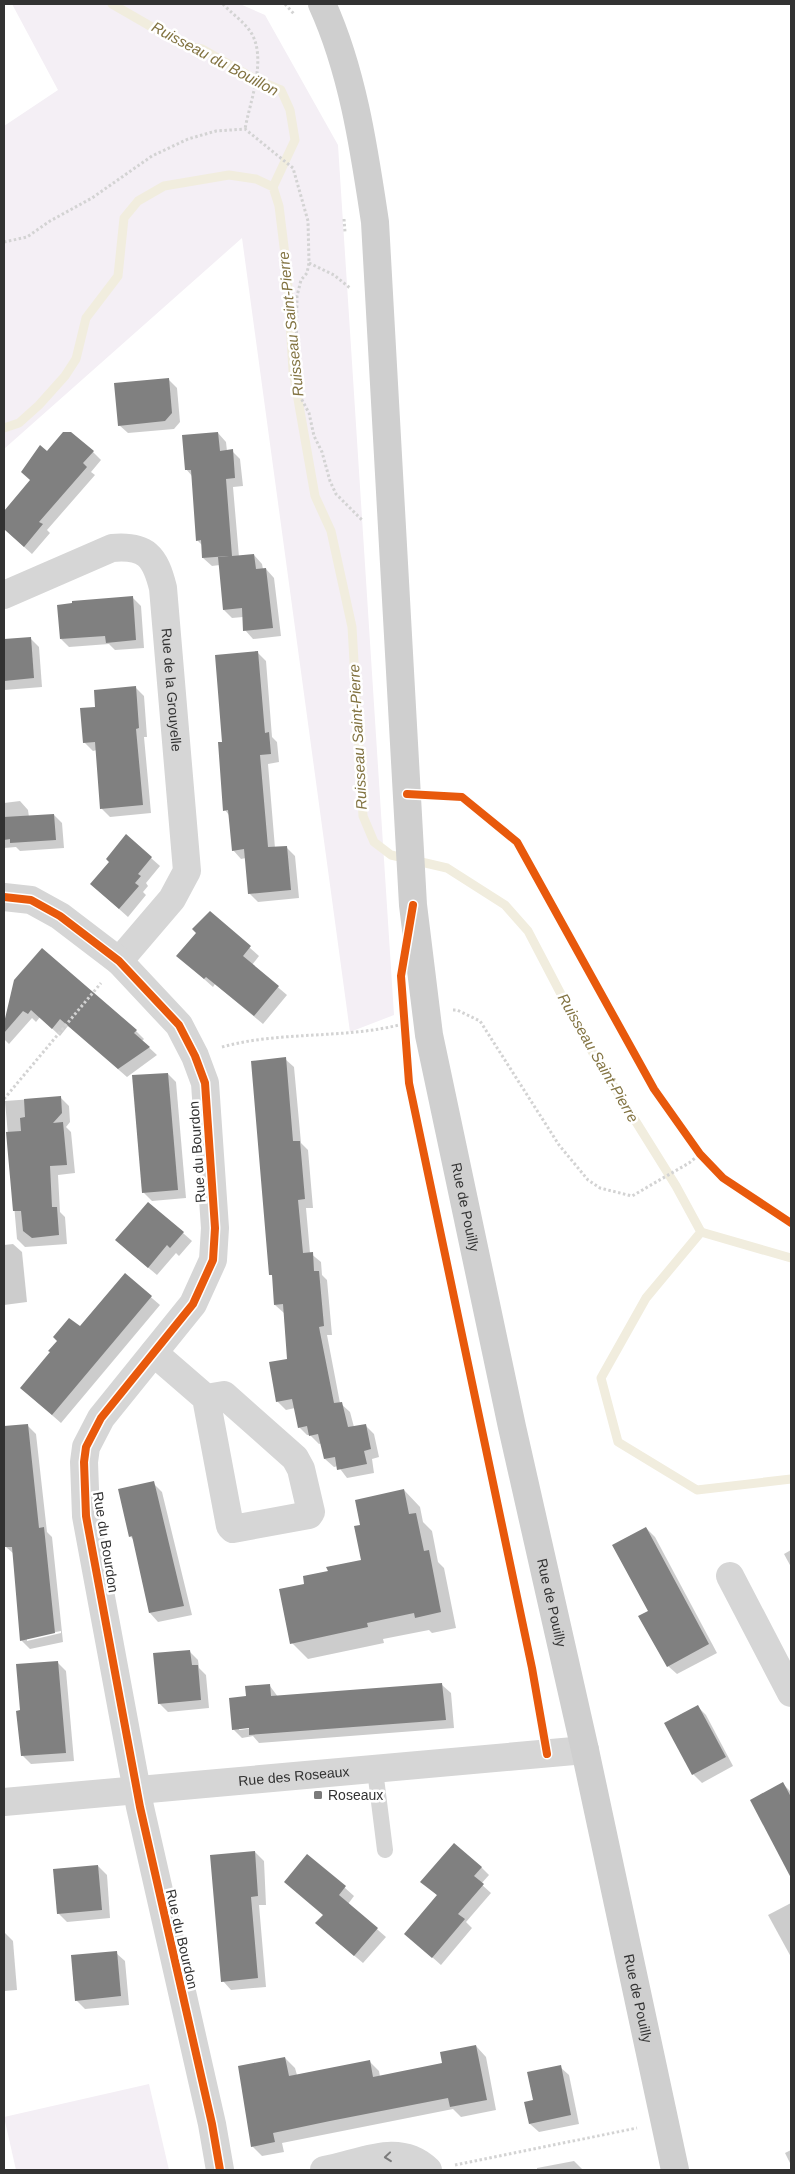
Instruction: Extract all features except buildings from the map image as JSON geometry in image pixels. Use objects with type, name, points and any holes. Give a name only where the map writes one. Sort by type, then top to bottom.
[{"type":"main road","name":"Rue de Pouilly","points":[[322,4],[331,22],[352,96],[367,169],[375,222],[413,905],[417,1027],[512,1427],[585,1750],[675,2170]]},
{"type":"street","name":"Rue de la Grouyelle","points":[[4,595],[112,548],[126,547],[147,554],[155,562],[160,573],[163,588],[187,871],[172,898],[119,961]]},
{"type":"street","name":"Rue du Bourdon","points":[[4,897],[31,900],[60,916],[119,961],[179,1025],[195,1056],[205,1083],[215,1246],[208,1275],[193,1304],[96,1426],[86,1447],[84,1462],[86,1516],[137,1792],[212,2124],[220,2170]]},
{"type":"street","points":[[154,1353],[206,1398],[230,1526],[233,1529],[309,1515],[311,1512],[301,1469],[295,1458],[224,1396],[206,1398]]},
{"type":"street","points":[[730,1576],[791,1693]]},
{"type":"street","name":"Rue des Roseaux","points":[[4,1802],[137,1792],[585,1750]]},
{"type":"street","points":[[338,2169],[363,2160],[405,2156],[418,2160],[428,2170]]},
{"type":"lane","points":[[375,1770],[385,1850]]},
{"type":"path","points":[[223,4],[251,32],[257,50],[257,64],[245,129]]},
{"type":"path","points":[[4,242],[27,237],[50,221],[92,198],[152,156],[188,139],[216,131],[245,129],[268,150],[289,162],[293,168],[308,222],[309,264],[307,273],[301,280],[297,296],[296,368],[300,376],[300,398],[309,414],[314,436],[322,452],[330,481],[336,494],[364,523]]},
{"type":"path","points":[[309,264],[334,276],[350,288]]},
{"type":"path","points":[[4,1099],[119,961]]},
{"type":"path","points":[[195,1056],[232,1045],[332,1033],[417,1027],[457,1010],[480,1021],[559,1146],[588,1180],[600,1188],[632,1196],[689,1163],[700,1154]]},
{"type":"path","points":[[428,2170],[665,2123]]},
{"type":"shaded area","points":[[12,4],[240,4],[265,15],[338,145],[394,1015],[350,1032],[242,238],[4,449],[4,126],[58,90]]},
{"type":"shaded area","points":[[149,2084],[169,2170],[16,2170],[4,2117]]},
{"type":"waterway","name":"Ruisseau du Bouillon","points":[[112,4],[183,45],[202,49],[255,79],[281,90],[290,110],[295,140],[273,187]]},
{"type":"waterway","name":"Ruisseau Saint-Pierre","points":[[4,428],[19,423],[39,405],[65,376],[76,359],[86,318],[118,276],[124,218],[138,201],[164,186],[229,175],[256,179],[273,187],[279,206],[287,271],[293,371],[315,496],[331,531],[352,627],[363,816],[374,842],[391,855],[447,868],[505,905],[528,931],[585,1040],[676,1186],[701,1232],[646,1298],[601,1378],[618,1442],[697,1490],[791,1479]]},
{"type":"waterway","points":[[701,1232],[791,1258]]},
{"type":"cycle path","points":[[407,794],[462,797],[517,842],[654,1089],[700,1154],[723,1178],[791,1223]]},
{"type":"cycle path","points":[[4,897],[31,900],[60,916],[119,961],[179,1025],[195,1056],[205,1083],[215,1228],[213,1260],[193,1304],[101,1418],[86,1447],[84,1462],[86,1516],[140,1807],[212,2124],[220,2170]]},
{"type":"cycle path","points":[[413,905],[401,976],[409,1083],[532,1668],[547,1754]]},
{"type":"place","name":"Roseaux","points":[[318,1795]]}]
